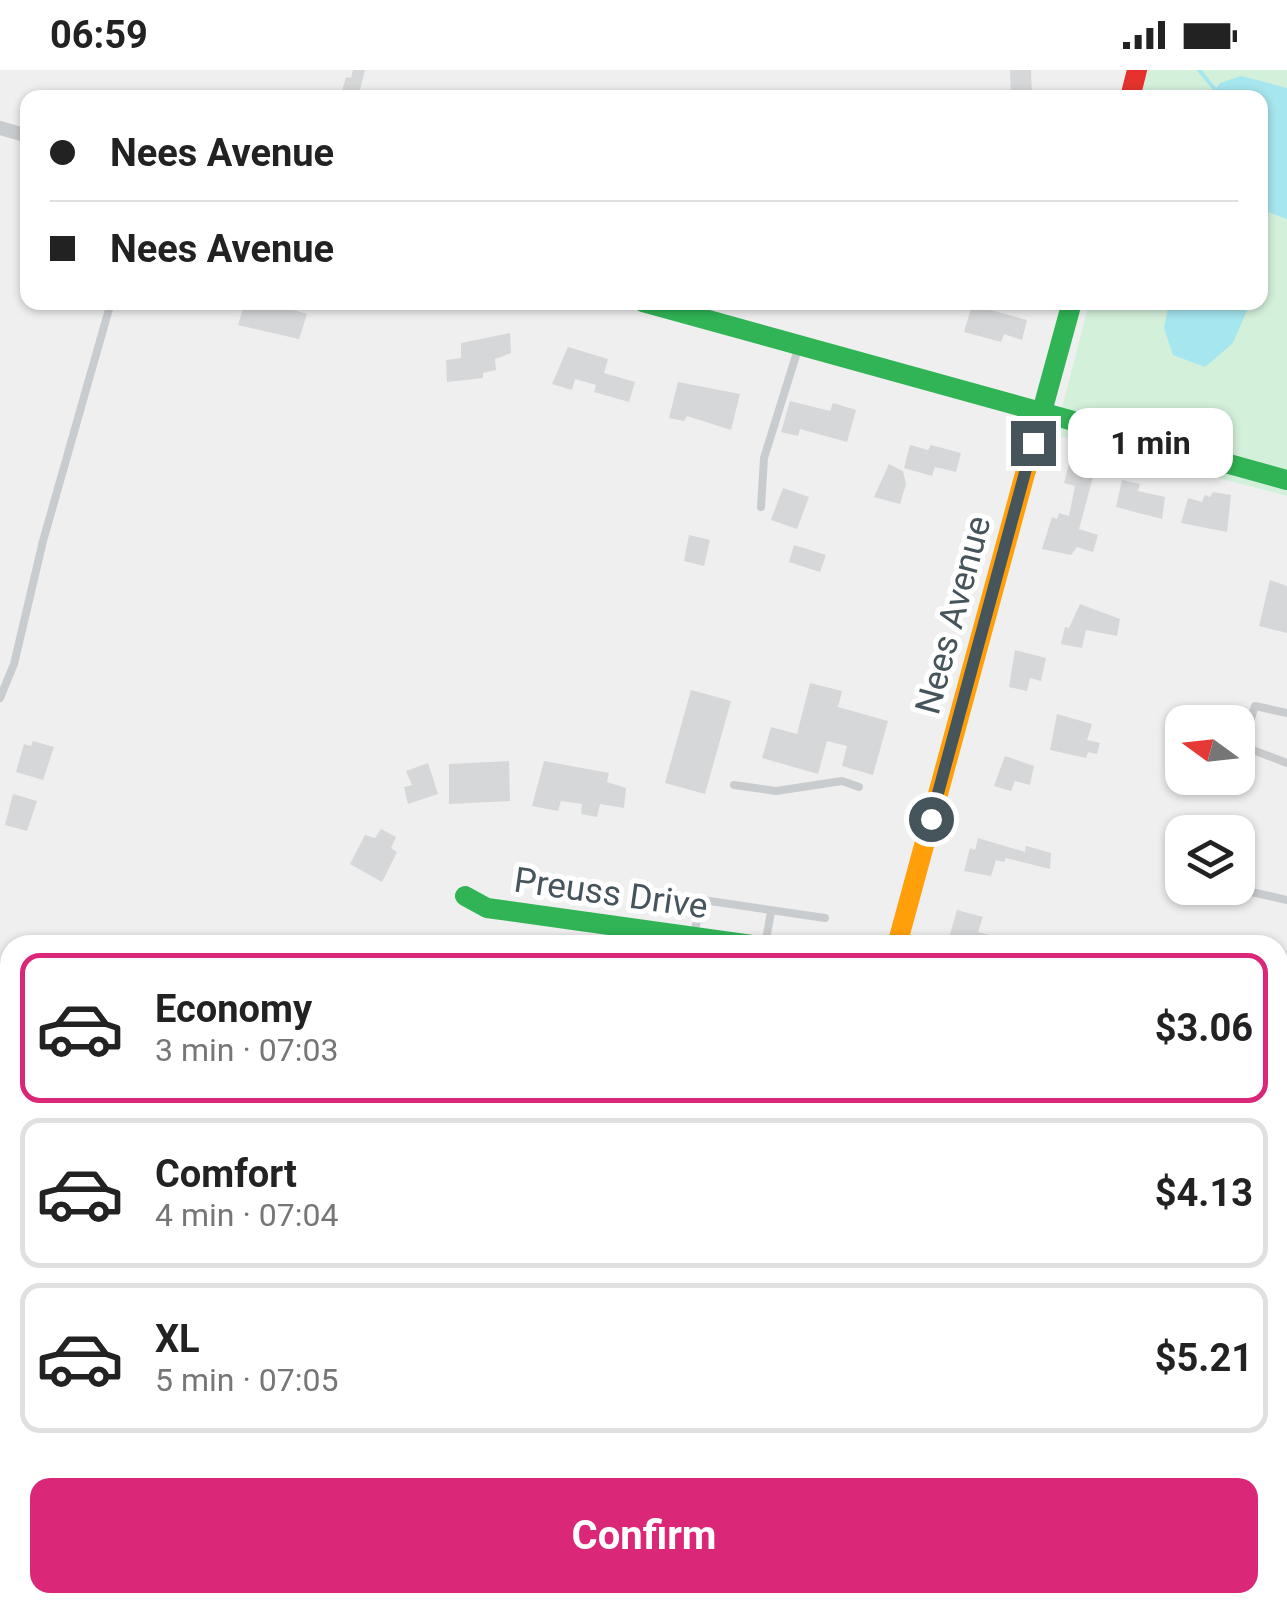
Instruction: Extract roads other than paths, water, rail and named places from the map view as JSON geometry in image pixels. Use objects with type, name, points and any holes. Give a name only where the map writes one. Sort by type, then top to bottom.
[{"type":"street","points":[[672,310],[1287,480]]},
{"type":"street","name":"Nees Avenue","points":[[901,935],[1070,310]]},
{"type":"street","name":"Preuss Drive","points":[[464,896],[486,908],[678,935]]},
{"type":"lane","points":[[0,698],[14,664],[109,310]]},
{"type":"lane","points":[[761,507],[764,458],[799,345]]},
{"type":"lane","points":[[1287,713],[1255,706],[1242,746],[1287,763]]},
{"type":"lane","points":[[734,785],[776,790],[842,782],[859,787]]},
{"type":"lane","points":[[1255,893],[1287,900]]},
{"type":"lane","points":[[693,935],[703,900],[824,918]]},
{"type":"lane","points":[[767,935],[771,912]]},
{"type":"water","points":[[1241,76],[1287,88],[1287,219],[1268,212],[1268,90],[1215,90],[1220,83]]},
{"type":"water","points":[[1167,310],[1247,310],[1233,343],[1205,367],[1173,355],[1164,328]]},
{"type":"waterway","points":[[1199,70],[1216,90]]}]
